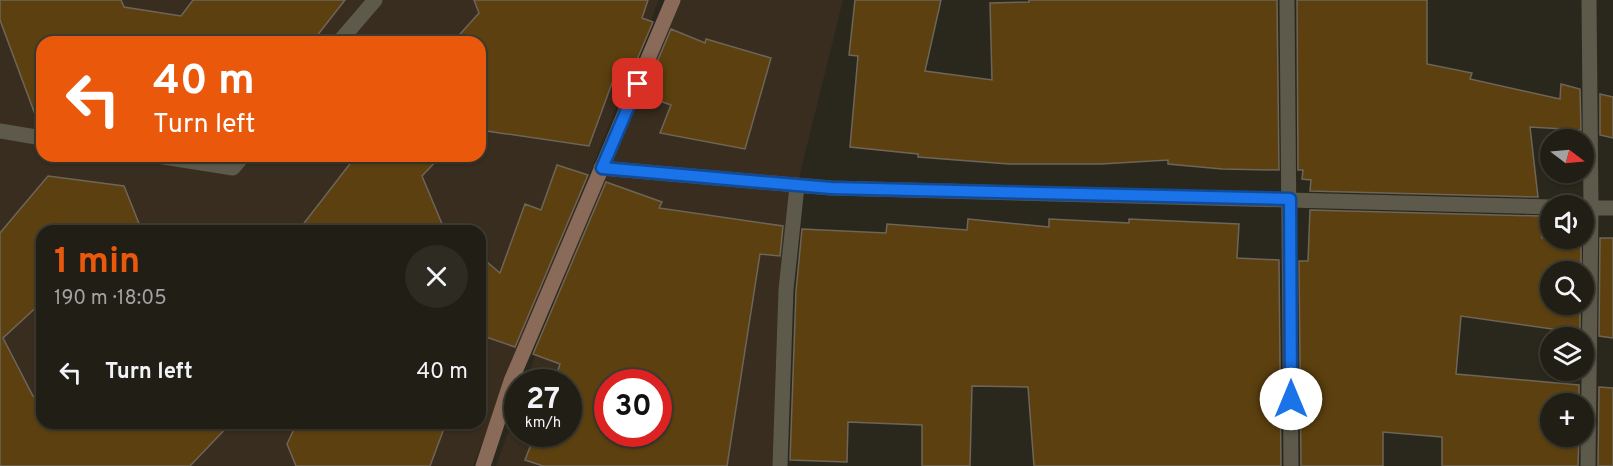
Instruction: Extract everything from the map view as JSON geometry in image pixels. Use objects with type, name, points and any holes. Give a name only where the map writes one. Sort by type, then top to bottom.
[{"type":"main road","points":[[483,466],[512,381],[674,0]]},
{"type":"street","points":[[344,36],[375,0]]},
{"type":"street","points":[[1287,0],[1291,466]]},
{"type":"street","points":[[1587,195],[1589,0]]},
{"type":"street","points":[[0,131],[36,137]]},
{"type":"street","points":[[195,162],[233,168],[238,162]]},
{"type":"street","points":[[602,168],[797,186],[1540,207]]},
{"type":"street","points":[[780,466],[786,290],[797,186]]},
{"type":"street","points":[[1594,208],[1613,208]]},
{"type":"street","points":[[1587,249],[1588,466]]},
{"type":"shaded area","points":[[0,0],[659,0],[512,369],[504,369],[504,388],[473,466],[0,466]]},
{"type":"shaded area","points":[[664,0],[843,0],[797,186],[777,466],[496,466],[504,444],[504,447],[582,447],[582,369],[531,369]]},
{"type":"building","points":[[0,0],[121,0],[124,7],[181,16],[193,0],[345,0],[317,36],[36,36],[36,117],[0,20]]},
{"type":"building","points":[[474,0],[648,0],[642,18],[653,22],[625,88],[612,83],[589,146],[486,131],[486,36],[458,36],[479,13]]},
{"type":"building","points":[[855,0],[941,0],[925,71],[992,80],[990,3],[1029,2],[1029,0],[1277,0],[1279,170],[1222,169],[1168,164],[1168,160],[1101,164],[1009,164],[918,157],[918,154],[850,147],[858,56],[849,55]]},
{"type":"building","points":[[1297,0],[1427,0],[1427,64],[1472,73],[1470,79],[1560,99],[1561,84],[1580,89],[1581,129],[1530,127],[1538,197],[1310,191],[1311,180],[1302,179],[1303,170],[1298,170]]},
{"type":"building","points":[[671,29],[705,43],[706,39],[771,58],[745,149],[660,133],[671,105],[643,95]]},
{"type":"building","points":[[1600,94],[1613,97],[1613,138],[1600,135]]},
{"type":"building","points":[[351,162],[435,162],[422,176],[442,225],[303,225]]},
{"type":"building","points":[[557,165],[588,175],[515,347],[486,337],[486,261],[500,273],[525,204],[541,210]]},
{"type":"building","points":[[48,176],[124,186],[140,225],[36,225],[36,308],[3,338],[33,396],[36,397],[36,429],[225,429],[190,466],[0,466],[0,233]]},
{"type":"building","points":[[606,182],[662,202],[659,208],[783,226],[780,256],[760,254],[727,466],[543,466],[525,460],[530,447],[582,447],[582,369],[558,369],[560,364],[533,354]]},
{"type":"building","points":[[1310,210],[1540,216],[1540,249],[1581,249],[1581,261],[1540,261],[1540,315],[1580,315],[1580,327],[1540,327],[1461,316],[1456,374],[1579,385],[1579,393],[1540,393],[1540,447],[1579,447],[1578,466],[1442,466],[1442,437],[1383,432],[1383,466],[1301,466],[1299,261],[1308,261]]},
{"type":"building","points":[[968,219],[1049,227],[1049,219],[1129,223],[1129,219],[1239,224],[1237,258],[1279,260],[1281,466],[1034,466],[1028,387],[972,386],[970,466],[922,466],[922,425],[848,422],[847,462],[790,460],[796,291],[802,229],[886,233],[887,224],[967,230]]},
{"type":"building","points":[[1600,238],[1613,238],[1613,338],[1599,336]]},
{"type":"building","points":[[1599,387],[1613,388],[1613,466],[1598,466]]},
{"type":"building","points":[[294,429],[444,429],[430,466],[296,466],[287,444]]},
{"type":"route","points":[[638,84],[602,168],[831,188],[1290,199],[1291,399]]}]
